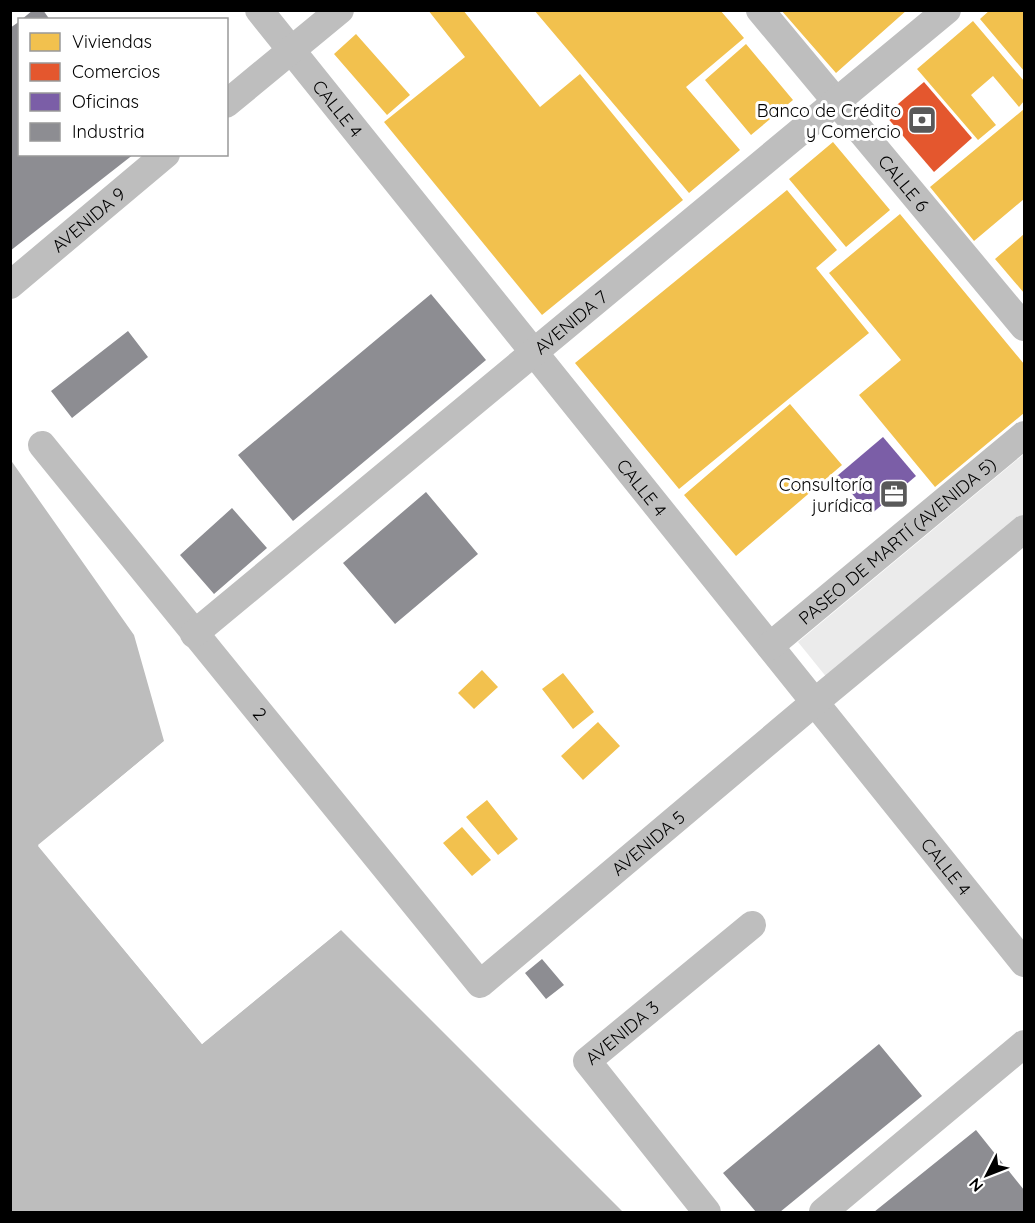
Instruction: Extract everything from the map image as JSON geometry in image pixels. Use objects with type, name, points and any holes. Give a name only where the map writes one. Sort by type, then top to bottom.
[{"type":"street","name":"CALLE 4","points":[[260,10],[1024,963]]},
{"type":"street","points":[[228,102],[339,10]]},
{"type":"street","name":"CALLE 6","points":[[760,10],[1024,327]]},
{"type":"street","name":"AVENIDA 7","points":[[195,634],[947,10]]},
{"type":"street","name":"AVENIDA 9","points":[[10,285],[164,156]]},
{"type":"street","name":"PASEO DE MARTÍ (AVENIDA 5)","points":[[770,646],[1024,435]]},
{"type":"street","name":"2","points":[[42,445],[480,984]]},
{"type":"street","points":[[815,702],[1024,529]]},
{"type":"street","name":"AVENIDA 5","points":[[480,984],[815,702]]},
{"type":"street","name":"AVENIDA 3","points":[[706,1212],[587,1061],[752,925]]},
{"type":"street","points":[[823,1212],[1024,1044]]},
{"type":"shaded area","points":[[1024,454],[1024,515],[828,679],[798,642]]},
{"type":"shaded area","points":[[10,459],[134,635],[164,741],[38,846],[202,1044],[341,930],[623,1212],[11,1212]]},
{"type":"pier","points":[[167,739],[166,743],[42,846],[203,1040],[339,928],[343,928],[202,1044],[38,845]]},
{"type":"building: Viviendas","points":[[428,10],[463,10],[540,107],[580,74],[683,200],[542,315],[384,122],[465,57]]},
{"type":"building: Viviendas","points":[[534,10],[720,10],[744,38],[686,87],[740,150],[689,193]]},
{"type":"building: Viviendas","points":[[781,10],[907,10],[836,73]]},
{"type":"building: Viviendas","points":[[990,10],[1024,10],[1024,71],[980,19]]},
{"type":"building: Viviendas","points":[[973,21],[1024,81],[1024,101],[1019,107],[993,76],[971,95],[996,125],[978,140],[917,69]]},
{"type":"building: Viviendas","points":[[356,34],[410,95],[387,115],[334,54]]},
{"type":"building: Viviendas","points":[[746,44],[793,100],[751,135],[705,80]]},
{"type":"building: Viviendas","points":[[1024,109],[1024,199],[974,241],[930,187]]},
{"type":"building: Viviendas","points":[[833,142],[890,210],[846,247],[789,179]]},
{"type":"building: Viviendas","points":[[787,190],[837,250],[816,268],[869,333],[679,489],[575,363]]},
{"type":"building: Viviendas","points":[[900,214],[1024,364],[1024,413],[935,487],[859,395],[901,360],[829,273]]},
{"type":"building: Viviendas","points":[[1024,234],[1024,293],[995,259]]},
{"type":"building: Viviendas","points":[[790,404],[842,465],[736,556],[684,495]]},
{"type":"building: Viviendas","points":[[482,670],[498,687],[474,709],[458,693]]},
{"type":"building: Viviendas","points":[[563,673],[594,712],[573,729],[542,689]]},
{"type":"building: Viviendas","points":[[598,722],[620,746],[583,780],[561,756]]},
{"type":"building: Viviendas","points":[[487,800],[518,839],[498,855],[466,817]]},
{"type":"building: Viviendas","points":[[462,827],[491,860],[472,876],[443,843]]},
{"type":"building: Comercios","points":[[924,82],[972,138],[934,172],[885,115]]},
{"type":"building: Oficinas","points":[[883,437],[916,476],[870,515],[837,476]]},
{"type":"building: Industria","points":[[33,10],[43,10],[49,18],[23,18]]},
{"type":"building: Industria","points":[[18,22],[18,156],[131,156],[10,251],[10,28]]},
{"type":"building: Industria","points":[[431,294],[486,360],[293,521],[238,455]]},
{"type":"building: Industria","points":[[128,331],[148,357],[72,418],[51,391]]},
{"type":"building: Industria","points":[[426,492],[478,554],[395,624],[343,563]]},
{"type":"building: Industria","points":[[232,508],[267,548],[214,594],[180,555]]},
{"type":"building: Industria","points":[[542,959],[564,985],[546,999],[525,973]]},
{"type":"building: Industria","points":[[879,1044],[922,1096],[780,1212],[756,1212],[723,1173]]},
{"type":"building: Industria","points":[[976,1130],[1024,1190],[1024,1212],[874,1212]]},
{"type":"place","name":"Banco de Crédito y Comercio","points":[[922,120]]},
{"type":"place","name":"Consultoría jurídica","points":[[894,494]]}]
